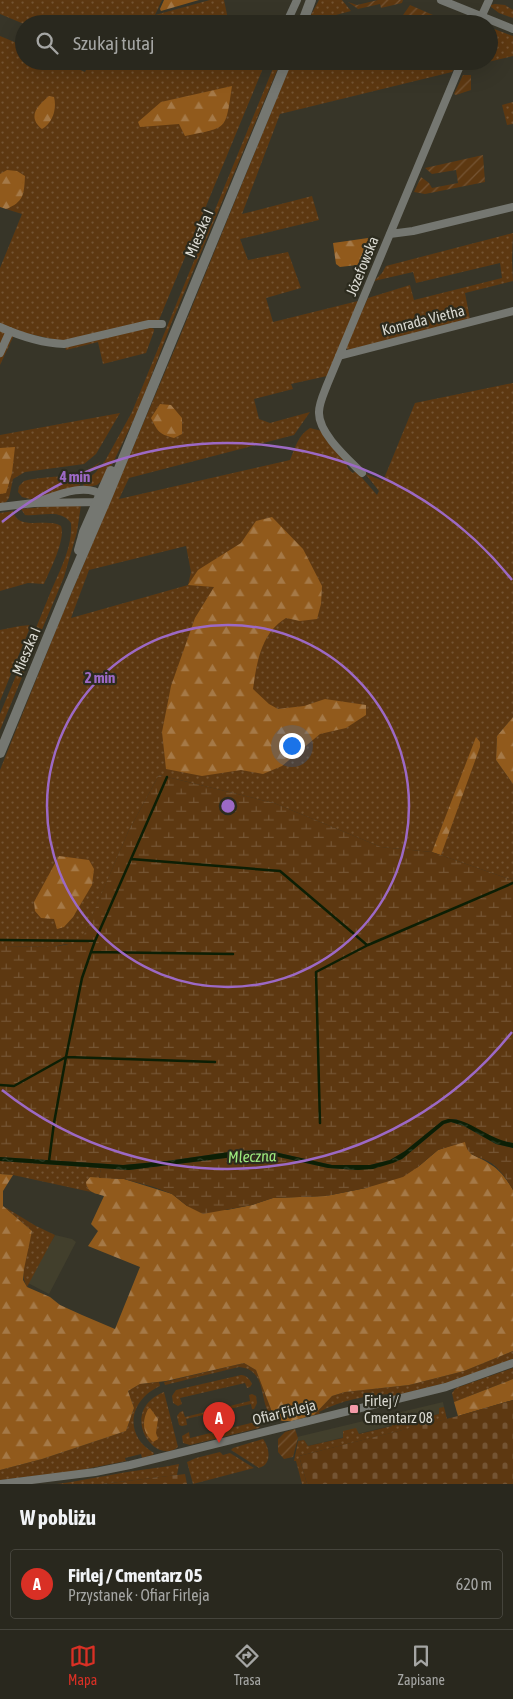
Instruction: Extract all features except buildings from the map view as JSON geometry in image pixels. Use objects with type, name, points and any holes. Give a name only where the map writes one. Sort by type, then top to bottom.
[{"type":"street","points":[[290,15],[297,0]]},
{"type":"street","points":[[306,15],[311,0]]},
{"type":"street","points":[[307,15],[316,0]]},
{"type":"street","points":[[435,0],[451,5]]},
{"type":"street","points":[[441,0],[470,15]]},
{"type":"street","points":[[482,15],[489,0]]},
{"type":"street","points":[[498,25],[513,29]]},
{"type":"street","name":"Mieszka I","points":[[0,753],[68,588],[120,448],[139,417],[283,70]]},
{"type":"street","name":"Józefowska","points":[[362,473],[324,430],[319,418],[320,406],[458,70]]},
{"type":"street","points":[[390,234],[422,229],[513,208]]},
{"type":"street","name":"Konrada Vietha","points":[[339,356],[513,311]]},
{"type":"street","points":[[0,327],[38,340],[64,344],[149,324],[162,324]]},
{"type":"street","points":[[0,353],[10,331]]},
{"type":"street","points":[[34,503],[82,490],[95,492],[102,499]]},
{"type":"street","points":[[0,507],[34,503],[86,502],[102,499]]},
{"type":"street","name":"Mieszka I","points":[[68,588],[84,532],[92,514],[102,499]]},
{"type":"street","points":[[86,502],[92,510],[92,514]]},
{"type":"street","name":"Ofiar Firleja","points":[[0,1484],[95,1472],[130,1465],[446,1387],[513,1364]]},
{"type":"shaded area","points":[[55,1235],[72,1239],[76,1242],[49,1294],[28,1283]]},
{"type":"shaded area","points":[[443,1402],[444,1407],[439,1409],[439,1414],[308,1446],[304,1440],[298,1441],[297,1437]]},
{"type":"green space","points":[[0,0],[162,0],[155,15],[15,15],[15,20],[0,14]]},
{"type":"green space","points":[[164,0],[199,0],[161,11]]},
{"type":"green space","points":[[210,0],[224,0],[227,15],[155,15]]},
{"type":"green space","points":[[319,0],[342,0],[351,11],[336,15],[311,15]]},
{"type":"green space","points":[[378,0],[403,0],[402,3],[381,8],[380,4],[358,9],[348,2],[357,5]]},
{"type":"green space","points":[[410,5],[433,15],[403,15]]},
{"type":"green space","points":[[491,5],[505,5],[513,10],[513,18],[499,13],[491,7]]},
{"type":"green space","points":[[498,30],[513,36],[513,56],[498,60]]},
{"type":"green space","points":[[0,36],[15,42],[15,70],[80,70],[85,72],[86,70],[262,70],[159,320],[61,341],[16,331],[0,365],[0,268],[22,214],[0,205]]},
{"type":"green space","points":[[272,70],[277,70],[171,324],[138,411],[106,477],[97,485],[83,488],[84,482],[105,461],[132,412]]},
{"type":"green space","points":[[288,70],[453,70],[452,72],[280,114],[242,214],[312,196],[319,220],[240,239],[248,260],[288,252],[301,288],[266,298],[273,322],[362,300],[327,376],[291,384],[293,389],[254,399],[259,419],[270,423],[310,412],[294,435],[129,478],[119,499],[290,460],[300,438],[310,428],[322,431],[347,462],[349,470],[353,473],[356,471],[377,495],[379,491],[356,462],[366,474],[383,481],[415,403],[513,383],[513,717],[497,736],[496,760],[513,784],[513,878],[509,879],[432,852],[381,847],[274,803],[159,775],[128,832],[80,945],[66,944],[53,947],[0,946],[0,770],[60,620],[176,346]],"holes":[[[186,546],[191,572],[188,585],[71,618],[89,570]]]},
{"type":"green space","points":[[463,75],[471,75],[471,90],[456,95],[454,94]]},
{"type":"green space","points":[[232,86],[226,119],[217,128],[185,136],[179,124],[140,127],[138,122],[161,102]]},
{"type":"green space","points":[[49,96],[54,97],[54,110],[49,123],[42,129],[34,116],[41,104]]},
{"type":"green space","points":[[513,102],[513,124],[507,125],[502,105]]},
{"type":"green space","points":[[483,155],[485,182],[425,194],[414,192],[421,177],[432,188],[458,183],[456,170],[432,174],[425,168]]},
{"type":"green space","points":[[7,170],[17,171],[25,176],[22,197],[6,209],[0,207],[0,174]]},
{"type":"green space","points":[[513,233],[513,281],[465,293],[470,319],[349,350],[345,348],[368,298],[410,285],[414,300],[502,278],[500,263],[416,283],[413,272],[374,281],[386,266]]},
{"type":"green space","points":[[375,237],[371,253],[366,262],[340,267],[336,264],[333,243]]},
{"type":"green space","points":[[149,327],[154,329],[154,331],[146,353],[103,364],[98,342],[66,350],[65,346]]},
{"type":"green space","points":[[160,404],[171,405],[182,418],[182,434],[174,438],[162,434],[157,429],[151,418]]},
{"type":"green space","points":[[120,413],[96,454],[84,464],[25,472],[13,479],[9,498],[6,502],[0,504],[0,435]]},
{"type":"green space","points":[[15,447],[12,473],[6,493],[0,494],[0,448]]},
{"type":"green space","points":[[101,461],[81,480],[79,488],[30,499],[22,497],[18,492],[19,486],[24,481],[83,472]]},
{"type":"green space","points":[[81,505],[77,532],[64,577],[0,730],[0,714],[64,561],[71,532],[71,523],[66,518],[56,514],[25,515],[21,509]]},
{"type":"green space","points":[[13,511],[16,517],[27,523],[48,523],[61,526],[61,539],[57,555],[44,584],[28,583],[0,591],[0,513]]},
{"type":"green space","points":[[272,517],[303,549],[322,586],[321,604],[317,619],[300,621],[286,618],[271,632],[262,649],[253,689],[269,704],[278,709],[304,706],[325,699],[366,705],[366,715],[346,728],[320,734],[282,766],[263,774],[241,770],[202,776],[166,769],[162,732],[171,686],[195,618],[214,587],[188,585],[198,570],[241,543],[256,521]]},
{"type":"green space","points":[[31,625],[0,701],[0,630]]},
{"type":"green space","points":[[513,717],[513,784],[496,760],[497,736]]},
{"type":"green space","points":[[476,737],[480,742],[480,747],[441,855],[432,852]]},
{"type":"green space","points":[[159,775],[274,803],[381,847],[432,852],[509,879],[513,878],[513,1143],[498,1140],[456,1119],[442,1121],[405,1151],[390,1160],[370,1165],[332,1165],[261,1150],[236,1151],[123,1165],[0,1157],[0,946],[53,947],[80,944],[128,832]]},
{"type":"green space","points":[[59,856],[89,860],[94,869],[92,885],[73,917],[64,927],[57,929],[54,919],[41,918],[35,911],[34,902]]},
{"type":"green space","points":[[451,1122],[464,1126],[496,1144],[513,1148],[513,1190],[497,1168],[469,1152],[465,1142],[438,1150],[403,1177],[366,1188],[326,1196],[273,1198],[252,1205],[203,1214],[187,1206],[172,1194],[154,1187],[124,1179],[99,1178],[101,1168],[129,1170],[250,1155],[270,1155],[328,1168],[358,1170],[402,1159],[444,1124]]},
{"type":"green space","points":[[465,1141],[471,1154],[495,1168],[513,1190],[513,1351],[464,1371],[409,1385],[345,1392],[332,1396],[314,1415],[292,1421],[282,1421],[272,1412],[256,1370],[244,1363],[166,1381],[140,1384],[128,1391],[134,1408],[126,1431],[42,1459],[0,1470],[0,1174],[13,1175],[3,1191],[3,1206],[32,1231],[23,1280],[27,1287],[50,1297],[60,1305],[115,1329],[140,1267],[88,1246],[98,1231],[91,1224],[104,1196],[92,1192],[88,1188],[86,1182],[90,1177],[124,1179],[172,1194],[187,1206],[227,1210],[273,1198],[326,1196],[366,1188],[418,1167],[438,1150]]},
{"type":"green space","points":[[0,1161],[101,1168],[99,1178],[90,1177],[87,1187],[91,1192],[13,1175],[0,1174]]},
{"type":"green space","points":[[3,1206],[55,1235],[27,1287],[23,1274],[26,1252],[32,1231]]},
{"type":"green space","points":[[513,1351],[513,1359],[450,1382],[393,1396],[392,1394],[355,1399],[337,1404],[319,1412],[320,1414],[314,1415],[332,1396],[345,1392],[409,1385],[464,1371]]},
{"type":"green space","points":[[244,1363],[256,1370],[272,1412],[282,1421],[273,1418],[268,1411],[260,1384],[250,1370],[239,1367],[165,1385],[164,1382]]},
{"type":"green space","points":[[513,1368],[513,1379],[454,1402],[452,1393],[456,1388]]},
{"type":"green space","points":[[241,1375],[250,1380],[252,1384],[250,1387],[247,1388],[245,1383],[180,1398],[182,1404],[178,1406],[173,1403],[172,1396],[176,1390]]},
{"type":"green space","points":[[513,1379],[513,1400],[458,1416],[454,1402]]},
{"type":"green space","points":[[159,1382],[160,1386],[142,1400],[136,1409],[134,1418],[134,1428],[138,1437],[144,1446],[154,1453],[153,1455],[142,1458],[141,1454],[125,1458],[126,1461],[76,1471],[0,1480],[0,1470],[42,1459],[126,1431],[134,1408],[128,1391],[140,1384]]},
{"type":"green space","points":[[164,1392],[178,1447],[169,1451],[159,1450],[151,1443],[144,1434],[141,1423],[143,1411],[150,1401]]},
{"type":"green space","points":[[249,1395],[256,1396],[257,1403],[254,1409],[252,1409],[251,1404],[186,1419],[187,1425],[179,1425],[177,1416],[180,1412],[183,1411],[185,1417],[250,1401]]},
{"type":"green space","points":[[513,1400],[513,1484],[307,1484],[299,1456],[458,1416]]},
{"type":"green space","points":[[444,1407],[447,1419],[299,1456],[307,1484],[302,1484],[296,1461],[294,1461],[298,1441],[304,1440],[308,1446],[343,1438],[343,1431],[356,1428],[359,1434],[392,1426],[395,1419],[400,1417],[404,1423],[439,1414],[439,1408]]},
{"type":"green space","points":[[150,1408],[158,1419],[156,1433],[158,1439],[153,1442],[149,1438],[144,1426],[146,1413]]},
{"type":"green space","points":[[254,1416],[261,1418],[262,1422],[259,1428],[190,1445],[183,1443],[182,1436],[189,1432],[190,1438],[255,1422]]},
{"type":"green space","points":[[295,1429],[298,1438],[293,1457],[284,1459],[278,1452],[278,1439],[285,1432]]},
{"type":"green space","points":[[263,1439],[268,1451],[268,1460],[259,1468],[231,1450],[233,1448]]},
{"type":"green space","points":[[220,1452],[223,1455],[230,1453],[254,1468],[193,1484],[187,1462]]},
{"type":"green space","points":[[179,1464],[177,1475],[102,1484],[57,1484],[120,1473]]},
{"type":"green space","points":[[185,1474],[187,1484],[102,1484]]},
{"type":"water","points":[[448,1119],[464,1122],[496,1138],[513,1143],[513,1148],[496,1144],[464,1126],[451,1122],[444,1124],[402,1159],[373,1169],[328,1168],[270,1155],[250,1155],[129,1170],[0,1161],[0,1157],[123,1165],[236,1151],[261,1150],[332,1165],[370,1165],[390,1160],[405,1151],[442,1121]]},
{"type":"waterway","points":[[0,940],[95,941],[167,777]]},
{"type":"waterway","points":[[131,859],[280,871],[367,945]]},
{"type":"waterway","points":[[320,1123],[316,972],[368,945],[513,883]]},
{"type":"waterway","points":[[95,941],[91,952],[233,954]]},
{"type":"waterway","points":[[91,952],[82,978],[66,1057],[215,1062]]},
{"type":"waterway","points":[[0,1085],[14,1086],[66,1057]]},
{"type":"waterway","points":[[49,1161],[66,1057]]},
{"type":"place","name":"Firlej / Cmentarz 08","points":[[354,1409]]},
{"type":"place","name":"Firlej / Cmentarz 05","points":[[219,1443]]},
{"type":"water label","name":"Mleczna","points":[[252,1156]]}]
